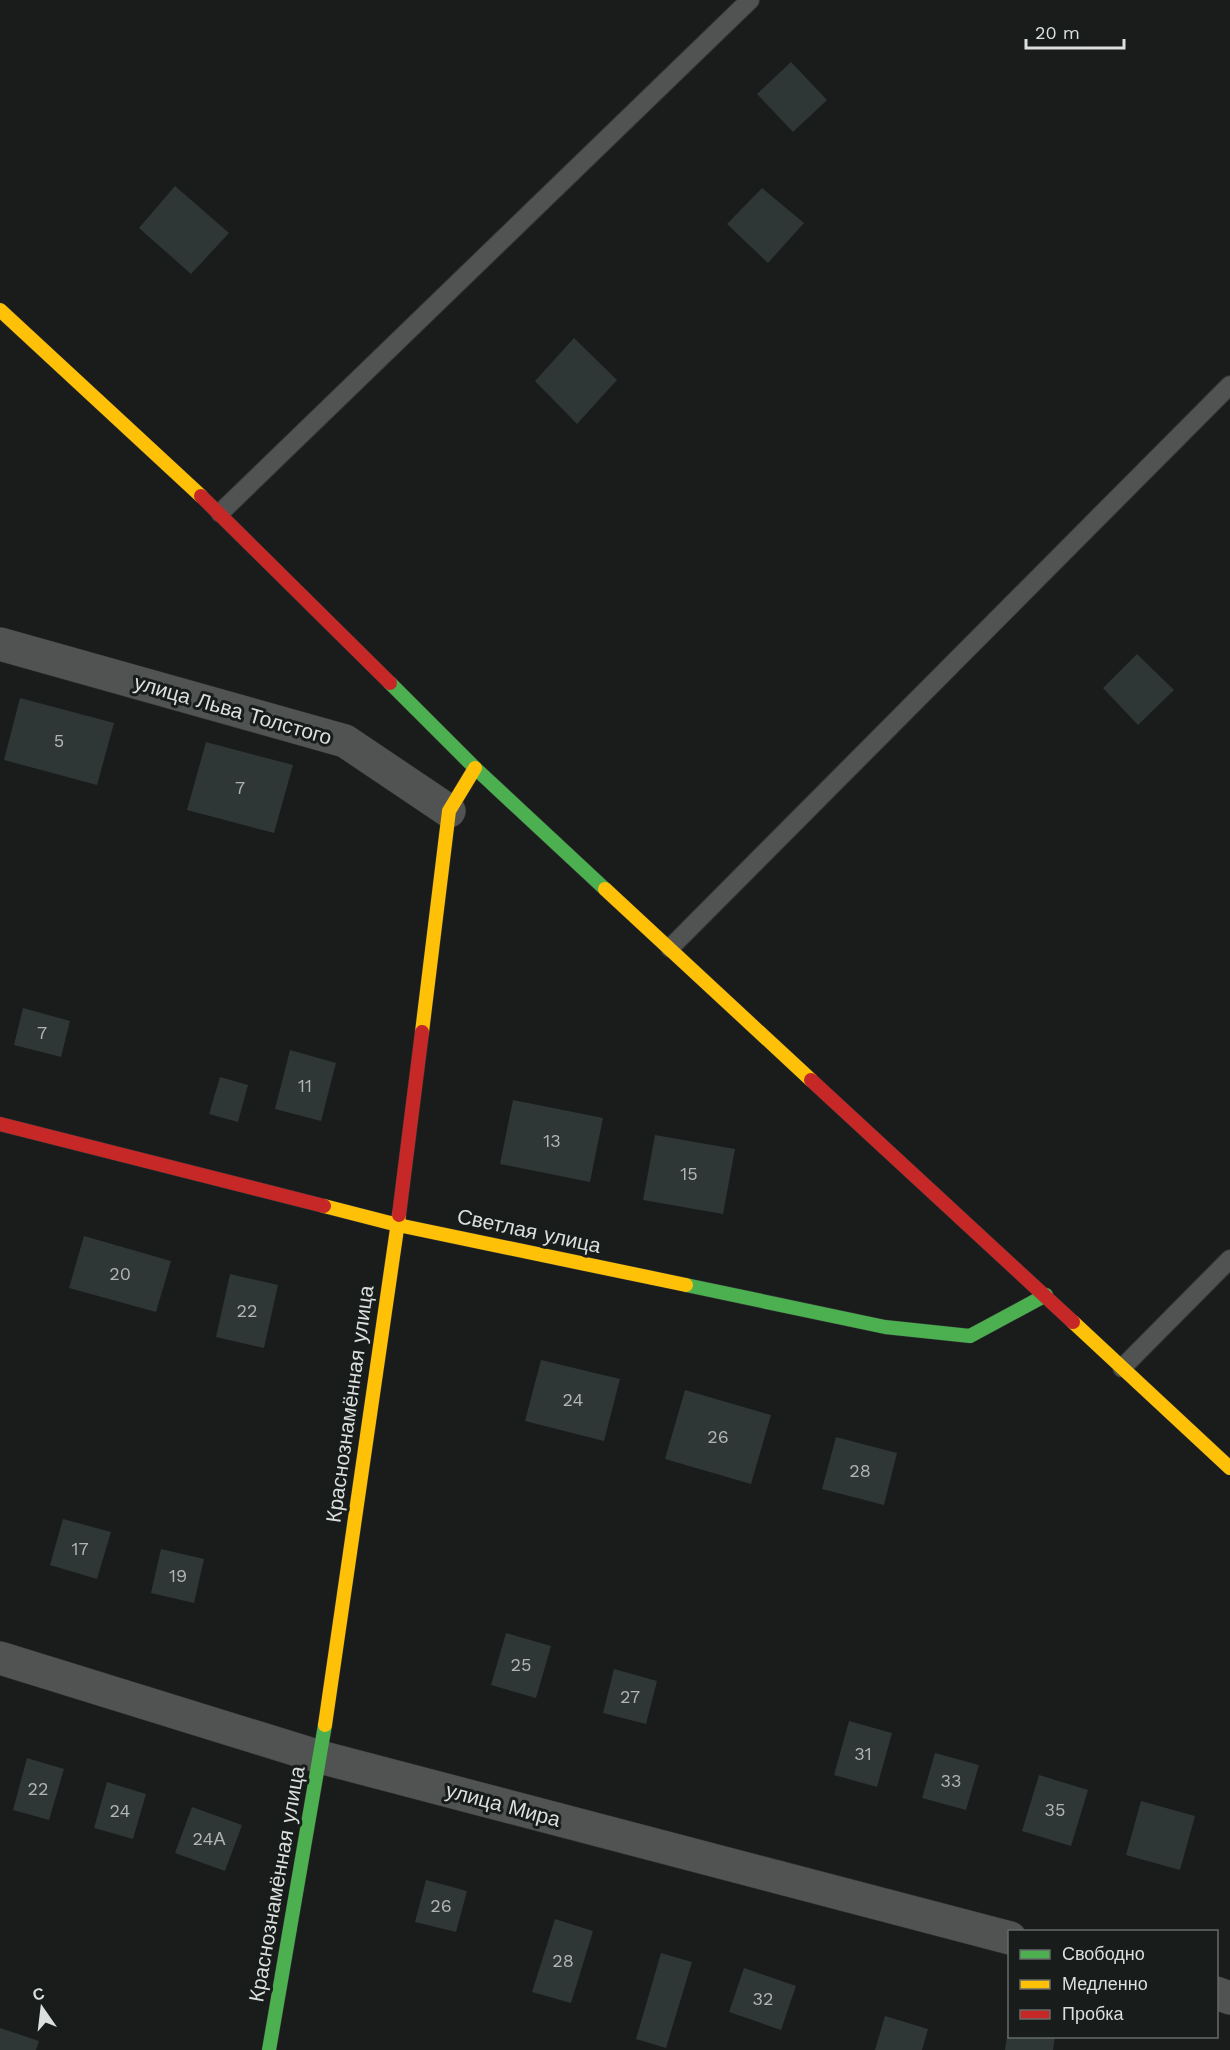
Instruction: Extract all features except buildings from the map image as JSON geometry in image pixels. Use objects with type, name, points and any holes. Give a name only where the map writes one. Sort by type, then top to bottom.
[{"type":"street","points":[[0,310],[220,513],[475,768],[1230,1468]]},
{"type":"street","name":"улица Льва Толстого","points":[[0,644],[345,741],[449,811]]},
{"type":"street","name":"Краснознамённая улица","points":[[269,2050],[320,1757],[398,1225],[449,811],[475,768]]},
{"type":"street","name":"Светлая улица","points":[[0,1124],[398,1225],[885,1327],[970,1336],[1046,1295]]},
{"type":"street","name":"улица Мира","points":[[0,1658],[320,1757],[1008,1937]]},
{"type":"lane","points":[[220,513],[750,0]]},
{"type":"lane","points":[[670,948],[1230,385]]},
{"type":"lane","points":[[1122,1368],[1230,1259]]},
{"type":"traffic: fast","points":[[390,683],[475,768],[605,889]]},
{"type":"traffic: fast","points":[[686,1285],[885,1327],[970,1336],[1046,1295]]},
{"type":"traffic: fast","points":[[269,2050],[325,1725]]},
{"type":"traffic: slow","points":[[0,310],[201,496]]},
{"type":"traffic: slow","points":[[422,1032],[449,811],[475,768]]},
{"type":"traffic: slow","points":[[605,889],[811,1080]]},
{"type":"traffic: slow","points":[[324,1206],[398,1225],[686,1285]]},
{"type":"traffic: slow","points":[[325,1725],[399,1215]]},
{"type":"traffic: slow","points":[[1073,1322],[1230,1468]]},
{"type":"traffic: jam","points":[[201,496],[390,683]]},
{"type":"traffic: jam","points":[[399,1215],[422,1032]]},
{"type":"traffic: jam","points":[[811,1080],[1073,1322]]},
{"type":"traffic: jam","points":[[0,1124],[324,1206]]}]
